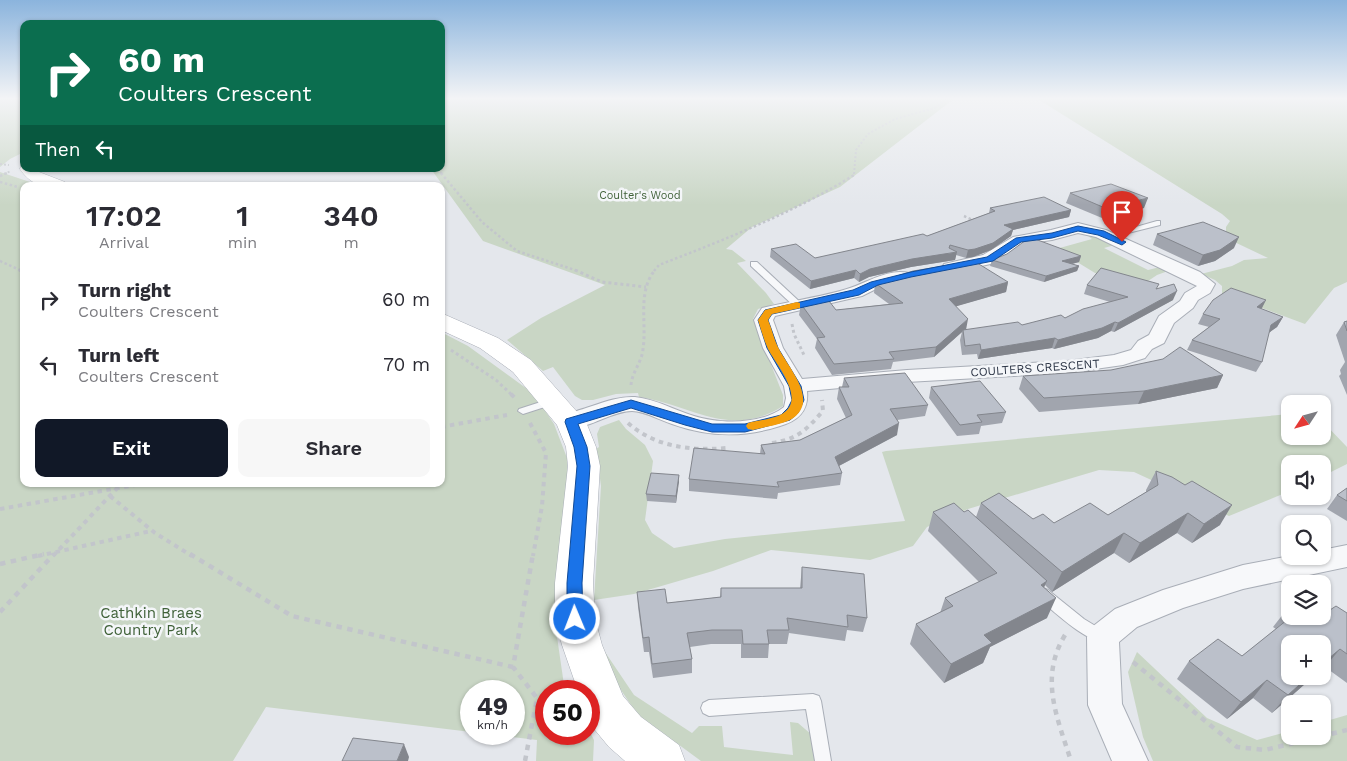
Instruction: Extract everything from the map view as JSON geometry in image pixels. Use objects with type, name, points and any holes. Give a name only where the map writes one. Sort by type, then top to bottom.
[{"type":"main road","points":[[31,172],[34,176],[49,182]]},
{"type":"main road","points":[[445,334],[489,343],[522,366],[549,411],[580,447],[584,466],[574,583],[575,619],[582,645],[606,708],[649,758]]},
{"type":"street","name":"COULTERS CRESCENT","points":[[1078,228],[1089,229],[1108,236],[1194,276],[1206,284],[1204,289],[1191,297],[1187,304],[1166,320],[1156,339],[1145,345],[1138,354],[1096,364],[907,376],[795,386],[773,348],[763,320],[769,312],[856,292],[875,284],[924,272],[989,259],[1019,240],[1052,235],[1078,228]]},
{"type":"street","points":[[549,411],[623,406],[712,428],[745,428],[771,422],[790,414],[798,400],[795,386]]},
{"type":"street","points":[[1130,761],[1104,705],[1091,630],[1182,596],[1243,577],[1347,556]]},
{"type":"lane","points":[[1108,236],[1157,223]]},
{"type":"lane","points":[[754,264],[790,307]]},
{"type":"lane","points":[[1030,584],[1091,630]]},
{"type":"lane","points":[[709,708],[814,702],[823,761]]},
{"type":"path","points":[[730,448],[679,447],[654,439],[632,427],[623,406],[631,379],[642,359],[646,287],[650,273],[659,265],[823,196],[854,175],[856,150],[869,134]]},
{"type":"path","points":[[440,172],[482,222],[517,251],[569,268],[602,282],[646,287]]},
{"type":"path","points":[[0,182],[20,188]]},
{"type":"path","points":[[964,216],[977,222]]},
{"type":"path","points":[[0,261],[20,270]]},
{"type":"path","points":[[765,443],[792,440],[804,433],[823,410],[818,383],[794,334],[790,307]]},
{"type":"path","points":[[445,334],[511,392],[549,411]]},
{"type":"path","points":[[445,426],[549,411]]},
{"type":"path","points":[[513,667],[541,515],[549,411]]},
{"type":"path","points":[[0,509],[123,487]]},
{"type":"path","points":[[0,612],[117,488]]},
{"type":"path","points":[[110,496],[152,531],[292,616],[513,667],[537,698],[525,761]]},
{"type":"path","points":[[0,564],[152,531]]},
{"type":"path","points":[[1071,761],[1051,693],[1054,651],[1064,636],[1091,630],[1238,746],[1265,750],[1347,730]]},
{"type":"green space","points":[[0,134],[20,134],[20,154],[0,167]]},
{"type":"green space","name":"Coulter's Wood","points":[[445,134],[909,134],[840,187],[752,227],[726,249],[732,250],[746,261],[737,263],[774,304],[758,309],[753,319],[783,395],[783,406],[764,416],[745,420],[710,417],[639,397],[638,393],[616,394],[593,400],[582,400],[575,396],[553,367],[543,371],[507,340],[541,318],[605,285],[483,241],[445,188],[445,182],[440,182],[433,172],[445,172]]},
{"type":"green space","points":[[1093,134],[1347,134],[1347,282],[1334,288],[1305,324],[1222,293],[1222,286],[1215,280],[1201,274],[1232,266],[1244,260],[1268,258],[1226,238],[1226,227],[1230,221],[1222,214]]},
{"type":"green space","name":"Cathkin Braes Country Park","points":[[0,172],[30,182],[20,182],[20,487],[445,487],[445,334],[468,346],[534,394],[554,424],[567,458],[568,479],[554,616],[563,680],[535,680],[535,740],[525,739],[525,680],[460,680],[460,731],[266,707],[233,761],[0,761]]},
{"type":"green space","points":[[1082,231],[1115,245],[1104,248],[1148,270],[1160,267],[1168,271],[1157,275],[1139,287],[1095,273],[1056,249],[1092,239]]},
{"type":"green space","points":[[1281,415],[1281,445],[1331,445],[1331,430],[1347,447],[1347,464],[1331,472],[1331,455],[1281,455],[1281,495],[1229,516],[1134,472],[1099,470],[968,509],[927,527],[913,546],[870,560],[771,550],[713,571],[634,594],[594,600],[601,486],[596,449],[599,447],[597,434],[600,427],[619,420],[626,429],[645,445],[653,461],[645,520],[652,533],[674,548],[725,539],[905,521],[882,452]]},
{"type":"green space","points":[[605,652],[634,695],[692,733],[699,726],[722,726],[724,747],[793,755],[790,722],[798,723],[812,735],[815,761],[701,761],[637,714],[613,678]]},
{"type":"green space","points":[[1137,652],[1207,718],[1257,740],[1281,733],[1281,745],[1331,745],[1331,720],[1347,715],[1347,761],[1153,761],[1143,737],[1128,672]]},
{"type":"green space","name":"Cathkin Braes Country Park","points":[[537,745],[594,745],[593,761],[536,761]]},
{"type":"building","points":[[1111,184],[1148,198],[1105,208],[1070,193]]},
{"type":"building","points":[[1044,197],[1071,210],[1004,225],[1013,229],[993,243],[975,249],[968,250],[950,245],[949,248],[957,252],[912,259],[870,269],[860,274],[856,270],[811,281],[771,249],[796,244],[815,258],[923,234],[927,236],[995,211],[990,208]]},
{"type":"building","points":[[1203,222],[1239,237],[1220,250],[1203,255],[1157,234]]},
{"type":"building","points":[[1035,239],[1081,256],[1062,261],[1079,266],[1046,276],[992,260],[1007,254],[1026,240]]},
{"type":"building","points":[[974,261],[1008,282],[949,299],[968,319],[936,347],[889,352],[894,359],[834,364],[817,338],[825,337],[801,304],[829,301],[836,310],[903,303],[875,283],[913,271]]},
{"type":"building","points":[[1101,268],[1159,284],[1156,289],[1174,284],[1177,291],[1118,323],[1115,322],[1102,328],[1058,340],[1055,338],[981,350],[980,344],[965,346],[963,330],[1018,322],[1022,325],[1061,315],[1065,318],[1083,309],[1128,297],[1087,285]]},
{"type":"building","points":[[1231,288],[1266,300],[1257,307],[1283,317],[1271,325],[1262,362],[1192,340],[1220,319],[1203,314],[1213,300]]},
{"type":"building","points":[[1180,347],[1223,375],[1144,391],[1044,398],[1023,376],[1111,370],[1163,359]]},
{"type":"building","points":[[905,373],[928,405],[890,409],[899,423],[835,457],[842,473],[777,482],[779,487],[689,479],[694,448],[765,454],[761,445],[800,440],[852,415],[839,387],[849,387],[844,378]]},
{"type":"building","points":[[980,381],[1006,412],[977,415],[982,422],[960,425],[931,387]]},
{"type":"building","points":[[1156,471],[1172,477],[1185,485],[1192,481],[1232,505],[1204,524],[1188,513],[1140,543],[1124,533],[1062,572],[981,503],[999,493],[1033,519],[1043,514],[1054,523],[1090,503],[1108,515],[1158,485]]},
{"type":"building","points":[[651,473],[679,475],[676,496],[646,494]]},
{"type":"building","points":[[1347,488],[1347,501],[1337,495]]},
{"type":"building","points":[[954,503],[964,512],[968,510],[1047,581],[1041,585],[1056,598],[984,635],[992,643],[951,664],[916,624],[953,606],[945,598],[997,573],[933,512]]},
{"type":"building","points":[[802,567],[864,574],[867,618],[847,615],[848,627],[787,618],[789,630],[767,630],[769,644],[743,644],[742,630],[712,630],[687,633],[692,659],[652,664],[649,637],[643,638],[637,592],[665,589],[667,603],[721,597],[721,588],[802,588]]},
{"type":"building","points":[[1336,606],[1347,613],[1347,654],[1340,649],[1331,656],[1331,635],[1281,635],[1281,685],[1299,685],[1288,695],[1267,680],[1241,702],[1189,661],[1218,639],[1242,656],[1281,625],[1331,625],[1331,609]]},
{"type":"building","points":[[353,738],[404,744],[397,761],[342,761]]},
{"type":"slow traffic","points":[[753,426],[785,417],[794,410],[798,400],[795,386],[773,348],[763,320],[769,312],[797,305]]},
{"type":"route","points":[[575,619],[574,583],[578,555],[584,466],[580,447],[571,422],[608,409],[631,404],[689,423],[712,428],[745,428],[771,422],[785,417],[794,410],[798,400],[795,386],[773,348],[763,320],[769,312],[856,292],[875,284],[911,274],[976,263],[998,255],[1019,240],[1052,235],[1078,228],[1089,229],[1122,242]]}]
